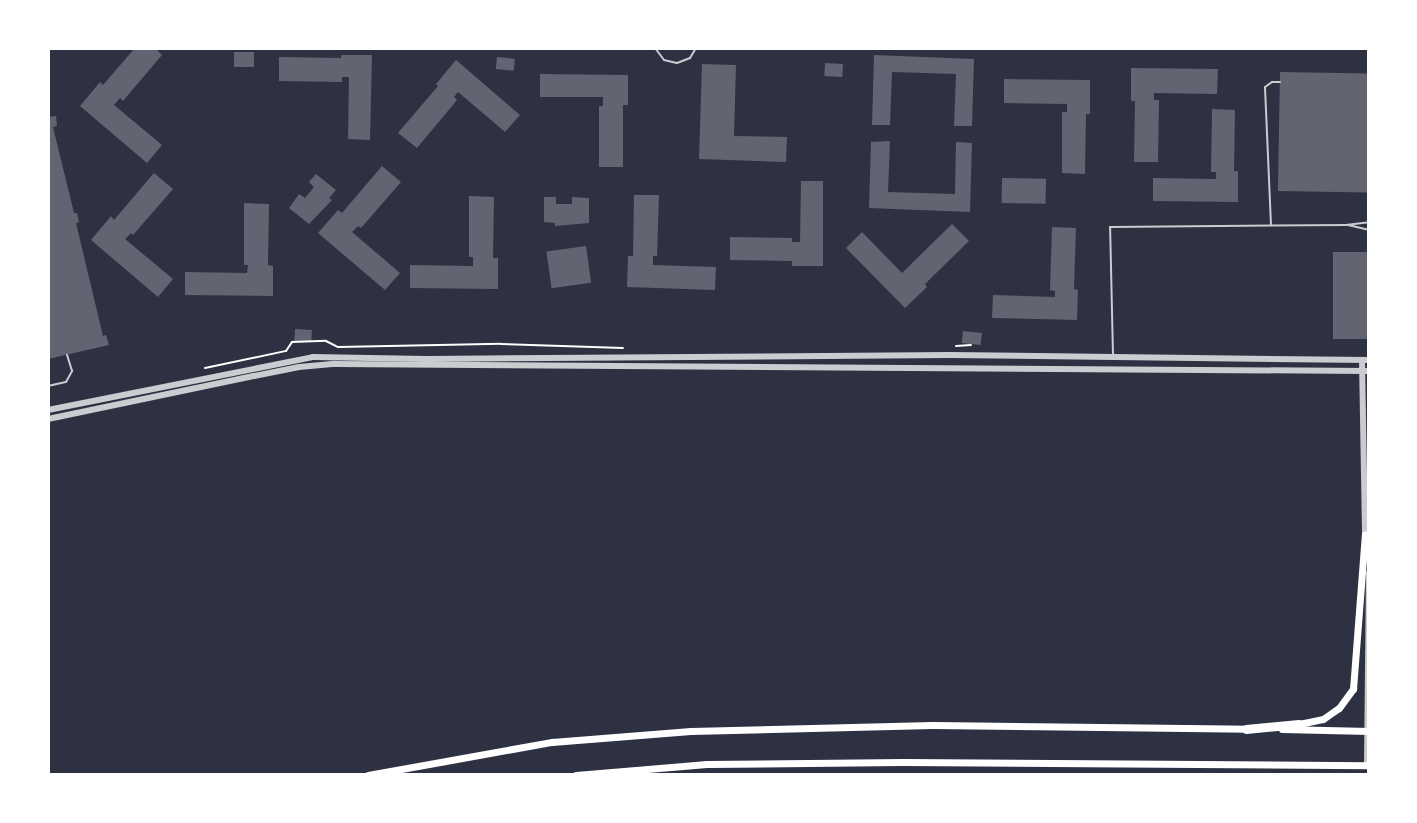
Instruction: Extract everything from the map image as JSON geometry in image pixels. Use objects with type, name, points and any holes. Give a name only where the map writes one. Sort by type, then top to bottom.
[{"type":"highway","points":[[1245,729],[1299,724]]},
{"type":"main road","points":[[1299,724],[1323,719],[1339,708],[1353,689],[1365,534]]},
{"type":"main road","points":[[368,775],[552,742],[691,731],[932,724],[1367,731]]},
{"type":"main road","points":[[576,775],[707,764],[1368,765]]},
{"type":"street","points":[[48,410],[314,357],[426,359],[1113,355],[1365,360],[1365,534],[1369,559]]},
{"type":"street","points":[[48,419],[299,367],[335,364],[1366,371]]},
{"type":"street","points":[[1368,765],[1369,573]]},
{"type":"lane","points":[[655,48],[664,60],[677,63],[690,58],[696,48]]},
{"type":"lane","points":[[1271,225],[1265,87],[1272,82],[1280,82]]},
{"type":"lane","points":[[1113,355],[1110,227],[1346,225],[1369,222]]},
{"type":"lane","points":[[1346,225],[1369,230]]},
{"type":"lane","points":[[48,386],[66,382],[72,371],[67,355]]},
{"type":"building","points":[[135,48],[155,48],[162,55],[123,101],[120,98],[114,105],[162,145],[147,163],[80,106],[100,82],[103,85]]},
{"type":"building","points":[[234,52],[254,52],[254,67],[234,67]]},
{"type":"building","points":[[341,55],[372,55],[370,140],[348,139],[349,77],[342,77],[342,82],[279,81],[279,57],[341,58]]},
{"type":"building","points":[[874,55],[974,59],[972,126],[954,126],[956,74],[892,72],[890,125],[872,125]]},
{"type":"building","points":[[497,57],[515,59],[514,71],[496,69]]},
{"type":"building","points":[[456,60],[520,115],[505,132],[458,92],[454,97],[457,100],[417,148],[398,133],[438,86],[436,84]]},
{"type":"building","points":[[825,63],[843,64],[842,77],[824,76]]},
{"type":"building","points":[[702,64],[736,65],[734,136],[787,137],[786,162],[699,159]]},
{"type":"building","points":[[1131,68],[1218,69],[1217,94],[1154,93],[1154,100],[1159,100],[1158,162],[1134,162],[1135,101],[1131,101]]},
{"type":"building","points":[[1280,72],[1369,74],[1367,193],[1278,191]]},
{"type":"building","points":[[540,74],[628,75],[628,105],[623,105],[623,167],[599,167],[599,106],[603,106],[603,97],[540,97]]},
{"type":"building","points":[[1004,79],[1090,80],[1090,114],[1086,114],[1085,174],[1062,173],[1062,112],[1067,112],[1067,104],[1004,103]]},
{"type":"building","points":[[1212,109],[1235,110],[1234,171],[1238,171],[1238,202],[1153,201],[1153,178],[1216,179],[1216,172],[1211,172]]},
{"type":"building","points":[[56,116],[57,126],[53,127],[74,213],[77,213],[79,222],[76,223],[103,336],[106,335],[109,345],[48,359],[48,117]]},
{"type":"building","points":[[890,141],[888,192],[955,194],[956,142],[972,143],[970,212],[869,208],[871,142]]},
{"type":"building","points":[[382,166],[401,182],[361,228],[358,226],[352,232],[400,273],[385,290],[318,233],[338,210],[342,213]]},
{"type":"building","points":[[154,173],[173,189],[133,235],[131,233],[125,239],[173,279],[158,297],[91,240],[111,216],[114,220]]},
{"type":"building","points":[[316,174],[336,190],[329,198],[332,200],[309,224],[289,208],[299,194],[305,198],[314,187],[309,182]]},
{"type":"building","points":[[1002,178],[1046,179],[1046,204],[1002,203]]},
{"type":"building","points":[[801,181],[823,181],[823,266],[792,266],[792,261],[730,260],[730,237],[792,238],[792,242],[800,242]]},
{"type":"building","points":[[634,195],[659,195],[657,256],[653,256],[653,265],[716,267],[715,290],[627,287],[628,256],[633,256]]},
{"type":"building","points":[[469,196],[494,197],[493,258],[498,258],[498,289],[410,288],[410,265],[473,266],[473,257],[469,257]]},
{"type":"building","points":[[544,197],[556,197],[556,204],[572,204],[572,197],[589,198],[589,223],[555,226],[555,223],[544,222]]},
{"type":"building","points":[[244,203],[269,204],[268,265],[273,266],[273,296],[185,295],[185,272],[247,273],[248,265],[244,265]]},
{"type":"building","points":[[952,224],[969,241],[925,284],[927,287],[905,308],[846,248],[862,232],[902,273]]},
{"type":"building","points":[[1052,227],[1076,228],[1074,289],[1078,290],[1077,320],[992,318],[993,295],[1055,297],[1055,291],[1050,290]]},
{"type":"building","points":[[586,246],[591,283],[552,288],[546,252]]},
{"type":"building","points":[[1333,252],[1369,252],[1369,339],[1333,339]]},
{"type":"building","points":[[295,329],[312,330],[311,342],[294,341]]},
{"type":"building","points":[[963,331],[982,333],[981,345],[962,343]]}]
